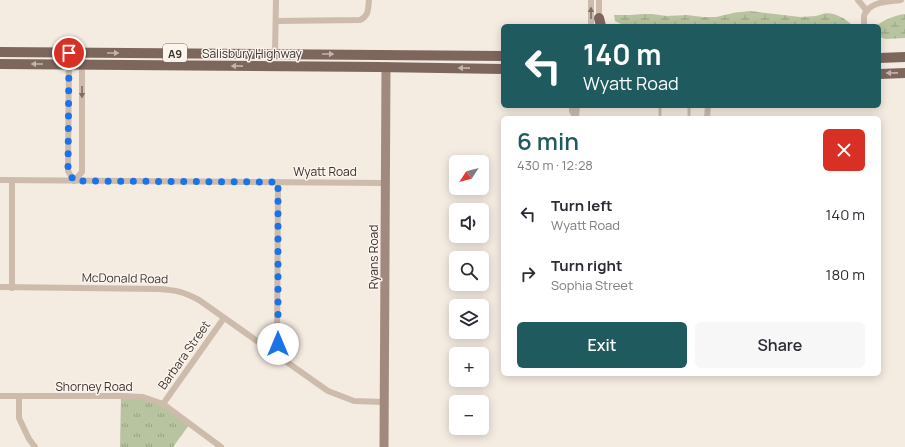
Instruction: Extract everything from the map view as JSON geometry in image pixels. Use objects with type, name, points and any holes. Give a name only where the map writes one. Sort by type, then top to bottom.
[{"type":"main road","name":"Salisbury Highway","points":[[0,52],[501,56]]},
{"type":"main road","points":[[275,54],[276,66]]},
{"type":"main road","points":[[386,67],[387,54]]},
{"type":"main road","points":[[881,58],[905,58]]},
{"type":"main road","name":"Salisbury Highway","points":[[0,64],[501,69]]},
{"type":"main road","points":[[881,64],[905,64]]},
{"type":"main road","points":[[881,74],[905,73]]},
{"type":"street","points":[[275,54],[276,0]]},
{"type":"street","points":[[276,20],[360,20],[367,14],[369,0]]},
{"type":"street","points":[[591,0],[591,24]]},
{"type":"street","points":[[600,0],[600,23]]},
{"type":"street","points":[[858,0],[867,11]]},
{"type":"street","points":[[864,24],[864,16],[868,9],[874,5],[901,0]]},
{"type":"street","points":[[69,53],[68,171],[74,181],[82,172],[82,53]]},
{"type":"street","name":"Ryans Road","points":[[384,447],[386,67]]},
{"type":"street","name":"Wyatt Road","points":[[0,180],[385,183]]},
{"type":"street","points":[[12,180],[12,288]]},
{"type":"street","points":[[274,353],[278,344],[278,182]]},
{"type":"street","name":"McDonald Road","points":[[0,288],[171,289],[199,300],[328,391],[354,401],[384,402]]},
{"type":"street","name":"Barbara Street","points":[[163,404],[224,318]]},
{"type":"street","name":"Shorney Road","points":[[0,396],[143,397],[163,404],[221,447]]},
{"type":"street","points":[[19,396],[19,418],[29,439],[35,447]]},
{"type":"green space","points":[[750,11],[800,17],[816,16],[826,13],[834,14],[843,18],[851,24],[621,24],[615,21],[614,15],[652,14],[667,16],[687,15],[716,17]]},
{"type":"green space","points":[[905,14],[905,38],[886,39],[881,38],[881,24],[879,24],[897,15]]},
{"type":"green space","points":[[121,396],[143,397],[163,404],[189,425],[173,447],[120,447]]},
{"type":"route","points":[[69,53],[68,171],[74,181],[278,182],[278,344]]}]
